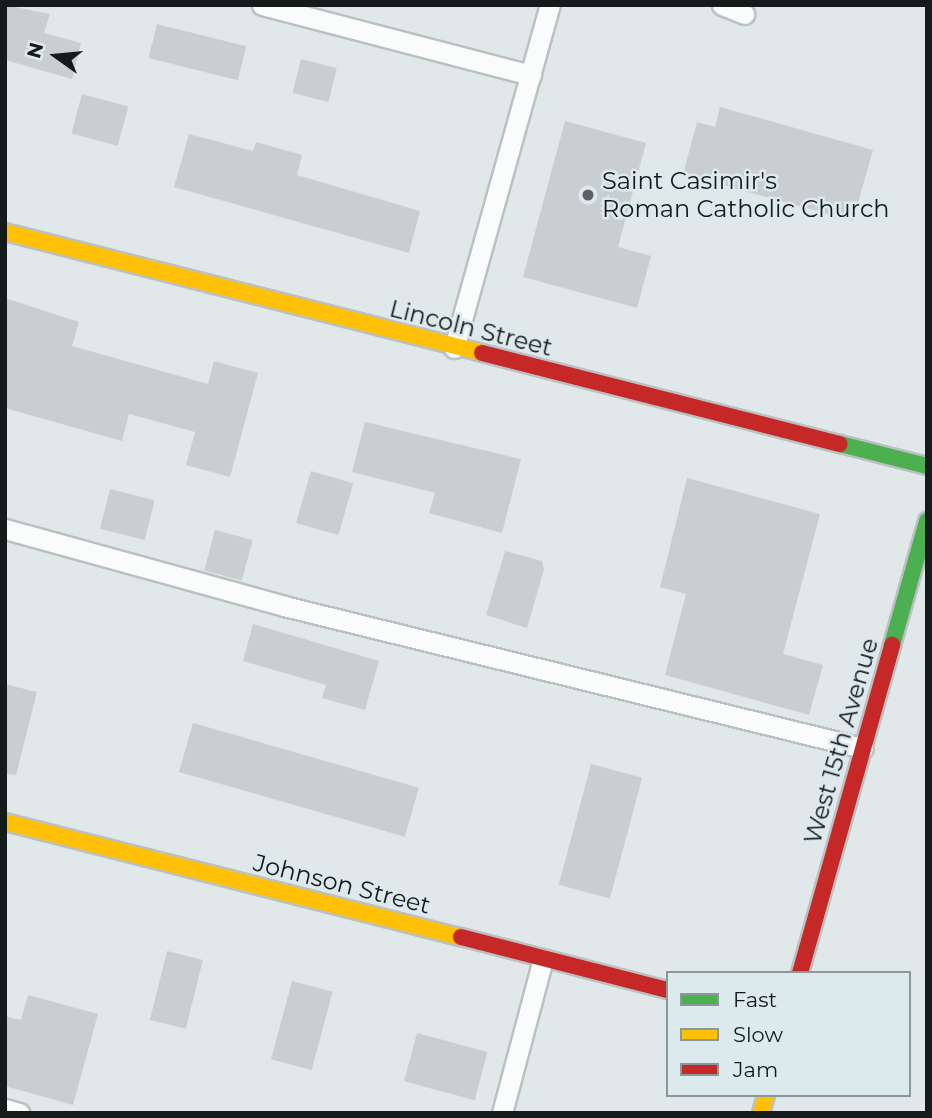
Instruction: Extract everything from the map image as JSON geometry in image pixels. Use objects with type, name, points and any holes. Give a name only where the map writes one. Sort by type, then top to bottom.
[{"type":"street","name":"Lincoln Street","points":[[5,232],[927,466]]},
{"type":"street","name":"West 15th Avenue","points":[[801,971],[927,521]]},
{"type":"street","name":"Johnson Street","points":[[5,822],[666,989]]},
{"type":"lane","points":[[262,5],[531,75]]},
{"type":"lane","points":[[454,348],[550,5]]},
{"type":"lane","points":[[722,5],[744,14]]},
{"type":"lane","points":[[5,529],[284,606],[863,748]]},
{"type":"lane","points":[[502,1113],[543,958]]},
{"type":"lane","points":[[5,1109],[19,1113]]},
{"type":"building","points":[[5,5],[50,14],[44,33],[81,43],[72,79],[5,60]]},
{"type":"building","points":[[157,24],[246,46],[238,80],[149,58]]},
{"type":"building","points":[[301,59],[337,68],[328,102],[293,93]]},
{"type":"building","points":[[82,94],[128,106],[118,146],[71,134]]},
{"type":"building","points":[[720,107],[873,150],[853,221],[683,174],[697,122],[715,127]]},
{"type":"building","name":"Saint Casimir's Roman Catholic Church","points":[[565,121],[646,143],[618,247],[651,256],[637,308],[523,277]]},
{"type":"building","points":[[189,134],[253,151],[256,142],[302,155],[297,175],[420,211],[409,253],[174,187]]},
{"type":"building","points":[[5,298],[79,322],[72,346],[208,384],[214,361],[258,373],[230,477],[186,465],[195,432],[129,414],[122,441],[5,408]]},
{"type":"building","points":[[365,422],[521,459],[502,533],[429,513],[435,493],[352,472]]},
{"type":"building","points":[[311,471],[353,483],[338,535],[296,523]]},
{"type":"building","points":[[687,478],[820,514],[783,654],[823,665],[809,715],[665,675],[686,594],[660,587]]},
{"type":"building","points":[[110,489],[155,500],[145,540],[100,529]]},
{"type":"building","points":[[215,530],[253,540],[242,581],[204,571]]},
{"type":"building","points":[[505,551],[542,561],[544,570],[527,628],[486,615]]},
{"type":"building","points":[[253,624],[379,661],[365,710],[322,698],[326,685],[243,661]]},
{"type":"building","points":[[5,684],[37,692],[16,775],[5,774]]},
{"type":"building","points":[[193,723],[419,788],[405,837],[179,772]]},
{"type":"building","points":[[591,764],[642,778],[610,898],[559,885]]},
{"type":"building","points":[[167,951],[203,960],[186,1029],[150,1020]]},
{"type":"building","points":[[292,981],[333,992],[312,1070],[271,1059]]},
{"type":"building","points":[[28,995],[98,1014],[73,1105],[5,1086],[5,1016],[21,1020]]},
{"type":"building","points":[[417,1033],[488,1052],[475,1100],[404,1081]]},
{"type":"traffic: fast","points":[[840,444],[927,466]]},
{"type":"traffic: fast","points":[[892,645],[927,521]]},
{"type":"traffic: slow","points":[[5,232],[482,353]]},
{"type":"traffic: slow","points":[[5,822],[461,937]]},
{"type":"traffic: slow","points":[[761,1113],[765,1097]]},
{"type":"traffic: jam","points":[[482,353],[840,444]]},
{"type":"traffic: jam","points":[[801,971],[892,645]]},
{"type":"traffic: jam","points":[[461,937],[666,989]]},
{"type":"place","name":"Saint Casimir's Roman Catholic Church","points":[[588,195]]}]
